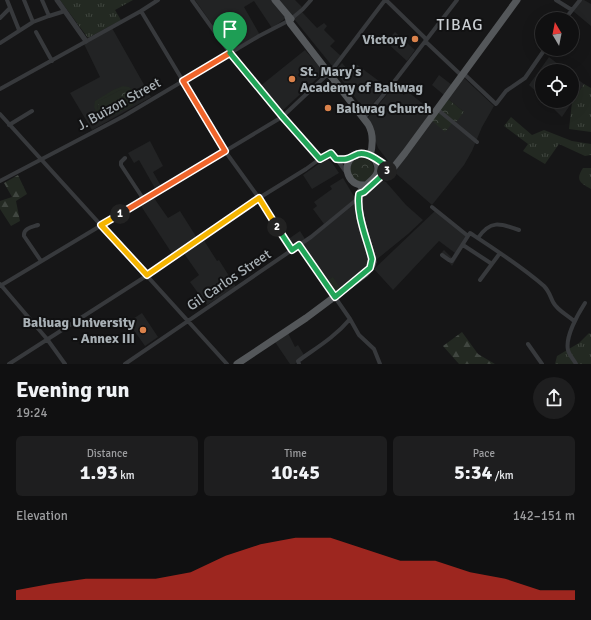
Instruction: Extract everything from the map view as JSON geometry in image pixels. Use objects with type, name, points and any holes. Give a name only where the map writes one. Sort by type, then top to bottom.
[{"type":"main road","points":[[237,364],[335,297],[365,274],[372,265],[372,259],[361,218],[358,200],[359,194],[378,173],[378,165],[372,157],[372,135],[370,128],[330,72],[290,23],[290,19],[275,0]]},
{"type":"main road","points":[[359,194],[364,192],[394,167],[517,0]]},
{"type":"main road","points":[[359,194],[348,174],[347,166],[352,158],[361,154],[372,157],[382,162],[390,169]]},
{"type":"main road","points":[[352,181],[361,185],[368,184]]},
{"type":"street","points":[[7,0],[19,30]]},
{"type":"street","points":[[24,0],[33,22]]},
{"type":"street","points":[[42,0],[49,16]]},
{"type":"street","points":[[57,0],[86,41]]},
{"type":"street","points":[[0,89],[141,11],[158,0]]},
{"type":"street","points":[[192,0],[230,53],[320,159]]},
{"type":"street","name":"J. Buizon Street","points":[[0,181],[129,113],[290,19],[311,0]]},
{"type":"street","points":[[66,364],[47,339],[0,285],[282,116],[330,72],[385,0],[445,61],[496,104],[506,91],[526,78],[540,56]]},
{"type":"street","points":[[365,119],[457,0]]},
{"type":"street","points":[[556,0],[572,10],[580,0]]},
{"type":"street","points":[[0,18],[10,8]]},
{"type":"street","points":[[0,43],[33,22],[66,11]]},
{"type":"street","points":[[141,11],[225,151],[259,198],[292,250]]},
{"type":"street","points":[[36,32],[52,61]]},
{"type":"street","points":[[437,109],[477,142]]},
{"type":"street","points":[[9,125],[32,111]]},
{"type":"street","points":[[0,114],[227,364]]},
{"type":"street","points":[[9,364],[147,275],[259,198],[320,159],[331,153],[348,174]]},
{"type":"street","points":[[124,158],[120,163],[144,200]]},
{"type":"street","points":[[336,159],[347,160],[352,158]]},
{"type":"street","name":"Gil Carlos Street","points":[[125,364],[299,245],[355,201],[359,194]]},
{"type":"street","points":[[432,207],[468,236]]},
{"type":"street","points":[[478,238],[483,230],[489,226],[499,224],[519,230]]},
{"type":"street","points":[[38,225],[26,229],[23,233],[41,261]]},
{"type":"street","points":[[442,255],[452,261],[470,233],[500,253],[545,288],[551,294],[553,302],[558,309],[574,321]]},
{"type":"street","points":[[299,245],[350,319],[359,335],[374,349],[378,364]]},
{"type":"street","points":[[463,245],[492,264]]},
{"type":"street","points":[[480,280],[500,253]]},
{"type":"street","points":[[576,364],[568,350],[574,321],[585,303]]},
{"type":"street","points":[[299,364],[298,361],[327,341],[350,319]]},
{"type":"street","points":[[528,344],[542,364]]},
{"type":"shaded area","points":[[195,0],[272,0],[286,18],[272,28],[254,1],[244,7],[260,35],[231,51]]},
{"type":"shaded area","points":[[278,0],[295,0],[302,7],[292,17]]},
{"type":"shaded area","points":[[581,0],[591,4],[591,26],[579,16],[579,12],[573,11]]},
{"type":"shaded area","points":[[302,12],[317,28],[324,23],[327,26],[324,30],[335,41],[330,46],[341,56],[333,67],[294,19]]},
{"type":"shaded area","points":[[112,28],[151,97],[92,130],[70,93],[100,77],[84,44]]},
{"type":"shaded area","points":[[395,32],[415,50],[407,61],[386,42]]},
{"type":"shaded area","name":"St. Mary's Academy of Baliwag","points":[[305,50],[324,72],[281,112],[259,87]]},
{"type":"shaded area","points":[[549,57],[558,64],[544,64]]},
{"type":"shaded area","points":[[342,63],[348,70],[356,64],[387,87],[366,112],[335,71]]},
{"type":"shaded area","points":[[439,75],[452,85],[444,95],[432,85]]},
{"type":"shaded area","points":[[463,77],[494,106],[464,165],[432,205],[392,170],[431,120],[454,121],[464,112],[447,98]]},
{"type":"shaded area","points":[[535,77],[535,91],[529,85]]},
{"type":"shaded area","points":[[579,80],[584,84],[579,92]]},
{"type":"shaded area","points":[[394,86],[404,95],[407,91],[432,111],[392,166],[378,148],[367,119]]},
{"type":"shaded area","points":[[553,108],[568,108],[562,117]]},
{"type":"shaded area","points":[[150,141],[163,166],[153,172],[161,186],[156,190],[139,160],[134,163],[128,153]]},
{"type":"shaded area","points":[[327,158],[339,173],[312,189],[303,175]]},
{"type":"shaded area","points":[[343,178],[355,200],[324,224],[313,209],[317,206],[314,202],[332,189],[330,186]]},
{"type":"shaded area","points":[[381,180],[386,182],[406,205],[423,220],[376,260],[368,236],[360,200]]},
{"type":"shaded area","points":[[154,198],[168,218],[180,211],[197,238],[173,255],[141,206]]},
{"type":"shaded area","points":[[356,203],[370,260],[369,266],[341,289],[325,282],[301,246]]},
{"type":"shaded area","points":[[436,210],[470,236],[452,266],[441,253],[444,250],[452,258],[455,253],[439,241],[393,290],[374,269]]},
{"type":"shaded area","points":[[300,231],[305,239],[293,249],[287,240]]},
{"type":"shaded area","points":[[203,239],[217,261],[219,260],[236,287],[207,305],[190,282],[199,275],[183,252]]},
{"type":"shaded area","name":"Baliuag University - Annex III","points":[[142,313],[158,337],[145,346],[128,322]]},
{"type":"shaded area","points":[[288,333],[295,347],[298,345],[304,355],[295,364],[290,364],[275,342]]},
{"type":"green space","points":[[60,0],[133,0],[115,10],[121,20],[88,38]]},
{"type":"green space","points":[[584,84],[591,88],[591,132],[569,129],[571,108],[579,108],[579,92]]},
{"type":"green space","points":[[123,86],[129,87],[135,92],[133,105],[108,118],[98,116],[94,107],[95,101]],"holes":[[[122,89],[130,92],[134,98],[130,105],[117,112],[107,115],[101,114],[97,107],[99,101]]]},
{"type":"green space","points":[[122,89],[128,90],[132,94],[133,99],[130,104],[125,108],[111,114],[104,115],[100,113],[97,109],[99,101]]},
{"type":"green space","points":[[447,98],[464,112],[445,132],[431,120]]},
{"type":"green space","points":[[511,117],[532,135],[544,130],[572,141],[591,144],[591,155],[585,156],[559,144],[545,164],[523,151],[528,144],[504,126]]},
{"type":"green space","points":[[362,158],[370,162],[374,170],[370,178],[362,182],[354,178],[350,170],[354,162]]},
{"type":"green space","points":[[583,168],[591,168],[591,189],[580,181],[579,176]]},
{"type":"green space","points":[[18,175],[27,194],[16,201],[20,221],[11,226],[0,209],[0,201],[12,197],[4,183]]},
{"type":"green space","points":[[333,277],[341,289],[334,295],[325,282]]},
{"type":"green space","points":[[462,332],[478,354],[495,364],[459,364],[443,346]]},
{"type":"green space","points":[[589,333],[591,334],[591,364],[555,364],[557,356],[579,343]]},
{"type":"place","name":"Victory","points":[[415,39]]},
{"type":"place","name":"St. Mary's Academy of Baliwag","points":[[292,79]]},
{"type":"place","name":"Baliwag Church","points":[[328,108]]},
{"type":"place","name":"Baliuag University - Annex III","points":[[143,330]]},
{"type":"district","name":"TIBAG","points":[[460,25]]},
{"type":"route","points":[[230,53],[320,159],[331,153],[336,159],[342,160],[347,160],[358,154],[366,154],[382,162],[390,169],[364,192],[359,194],[358,200],[361,218],[373,262],[372,265],[365,274],[335,297],[299,245],[292,250],[259,198],[147,275],[101,225],[225,151],[183,81],[230,53]]}]
